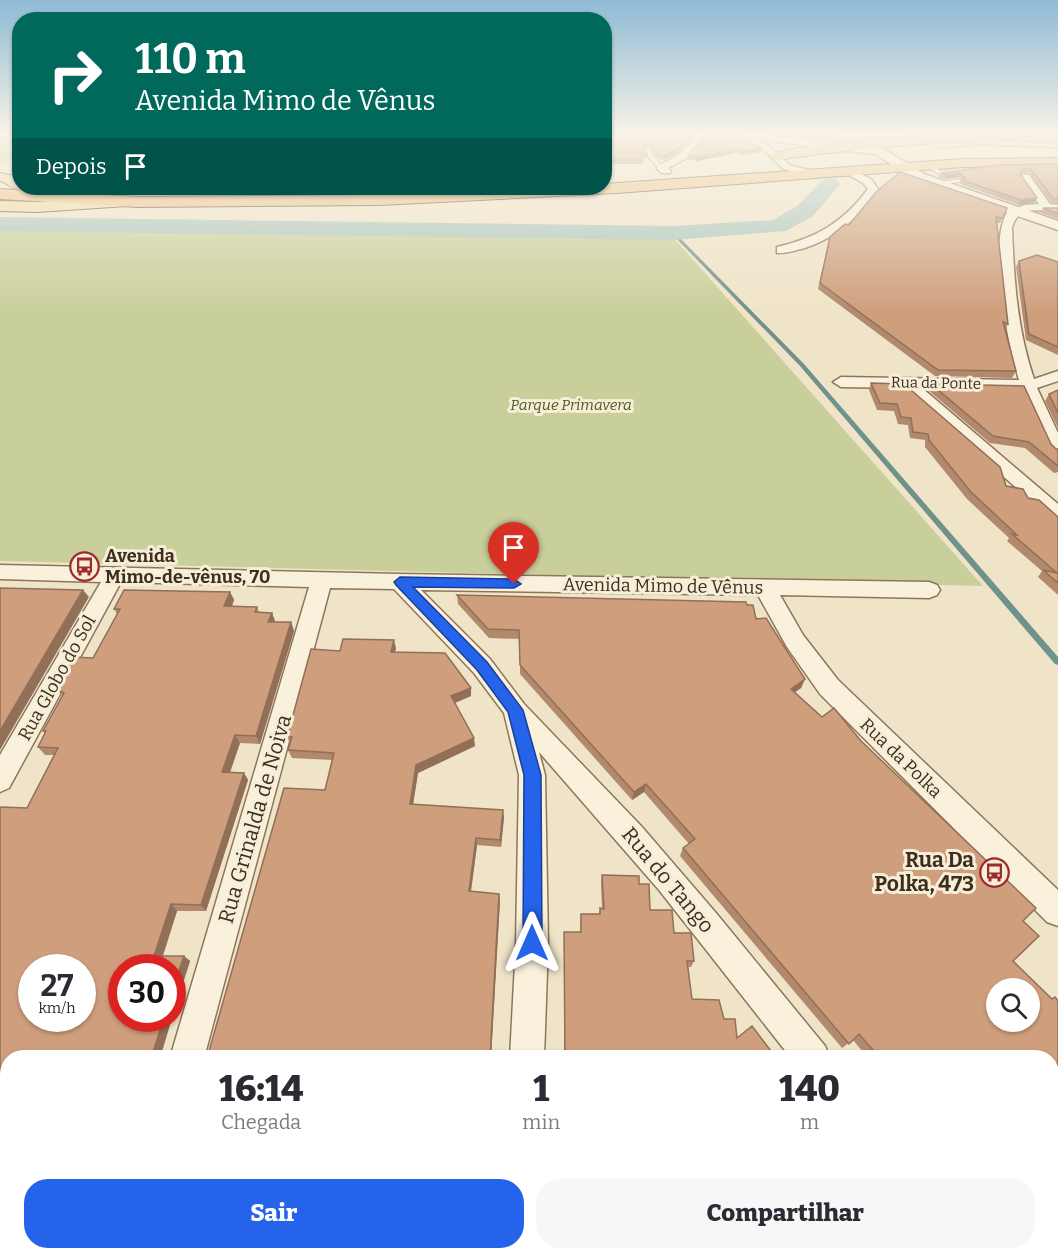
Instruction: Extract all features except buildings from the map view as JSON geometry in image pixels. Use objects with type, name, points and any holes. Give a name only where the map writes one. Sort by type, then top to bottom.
[{"type":"highway","points":[[17,195],[138,202],[380,200],[479,195]]},
{"type":"main road","points":[[0,206],[36,207],[138,202]]},
{"type":"street","points":[[781,250],[813,243],[839,227],[869,194]]},
{"type":"street","points":[[976,194],[1013,211],[1058,226]]},
{"type":"street","points":[[1039,194],[1052,208]]},
{"type":"street","points":[[1052,208],[1013,211],[1007,218],[1006,228],[1009,307],[1018,353],[1043,422],[1058,449]]},
{"type":"street","points":[[1031,391],[1058,376]]},
{"type":"street","name":"Rua da Ponte","points":[[842,382],[905,382],[1031,391]]},
{"type":"street","points":[[905,382],[1058,513]]},
{"type":"street","points":[[1031,391],[1058,408]]},
{"type":"street","name":"Avenida Mimo de Vênus","points":[[0,572],[400,582],[929,590]]},
{"type":"street","name":"Rua Globo do Sol","points":[[0,780],[115,576]]},
{"type":"street","name":"Rua Grinalda de Noiva","points":[[189,1050],[322,580]]},
{"type":"street","points":[[400,582],[482,666],[515,710],[532,775],[532,943],[527,1050]]},
{"type":"street","name":"Rua da Polka","points":[[765,588],[795,641],[829,687],[1058,911]]},
{"type":"street","name":"Rua do Tango","points":[[515,710],[573,768],[705,922],[807,1050]]},
{"type":"green space","name":"Parque Primavera","points":[[0,230],[672,236],[983,586],[0,561]]},
{"type":"waterway","points":[[0,224],[673,233],[778,226],[805,211],[821,194]]},
{"type":"waterway","points":[[673,233],[802,365],[1058,662]]},
{"type":"place","name":"Avenida Mimo-de-vênus, 70","points":[[84,566]]},
{"type":"place","name":"Rua Da Polka, 473","points":[[995,872]]},
{"type":"route","points":[[514,584],[400,582],[482,666],[515,710],[532,775],[532,943]]}]
